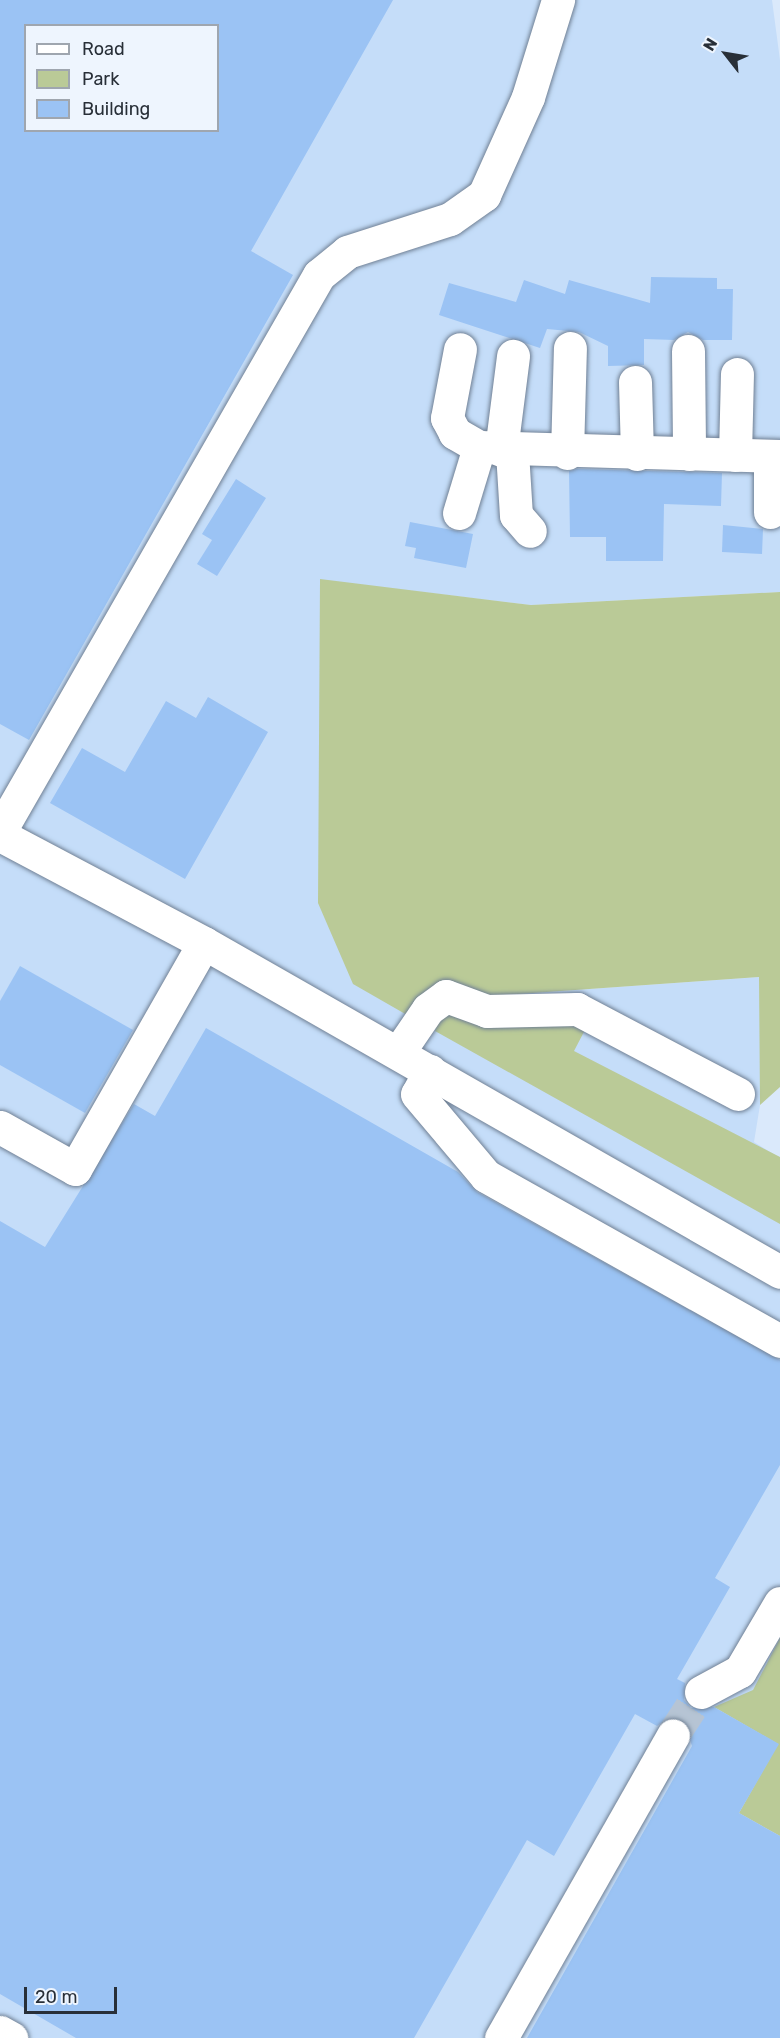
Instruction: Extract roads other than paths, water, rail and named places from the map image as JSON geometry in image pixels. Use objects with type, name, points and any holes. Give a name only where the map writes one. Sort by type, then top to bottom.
[{"type":"lane","points":[[558,0],[528,97],[484,195],[450,219],[347,252],[319,275],[0,833],[204,943],[780,1272]]},
{"type":"lane","points":[[567,453],[570,348]]},
{"type":"lane","points":[[460,349],[447,418],[455,433],[497,450],[775,456],[770,512]]},
{"type":"lane","points":[[688,351],[689,454]]},
{"type":"lane","points":[[459,513],[497,450],[513,356]]},
{"type":"lane","points":[[735,455],[737,374]]},
{"type":"lane","points":[[635,382],[637,454]]},
{"type":"lane","points":[[497,450],[516,515],[530,531]]},
{"type":"lane","points":[[0,1127],[75,1169],[204,943]]},
{"type":"lane","points":[[398,1053],[428,1008],[446,996],[487,1011],[577,1009],[738,1094]]},
{"type":"lane","points":[[430,1071],[417,1094],[486,1176],[780,1341]]},
{"type":"lane","points":[[701,1692],[740,1671],[780,1603]]},
{"type":"lane","points":[[501,2038],[673,1735]]},
{"type":"lane","points":[[0,2032],[11,2038]]},
{"type":"tunnel","points":[[673,1735],[701,1692]]}]
